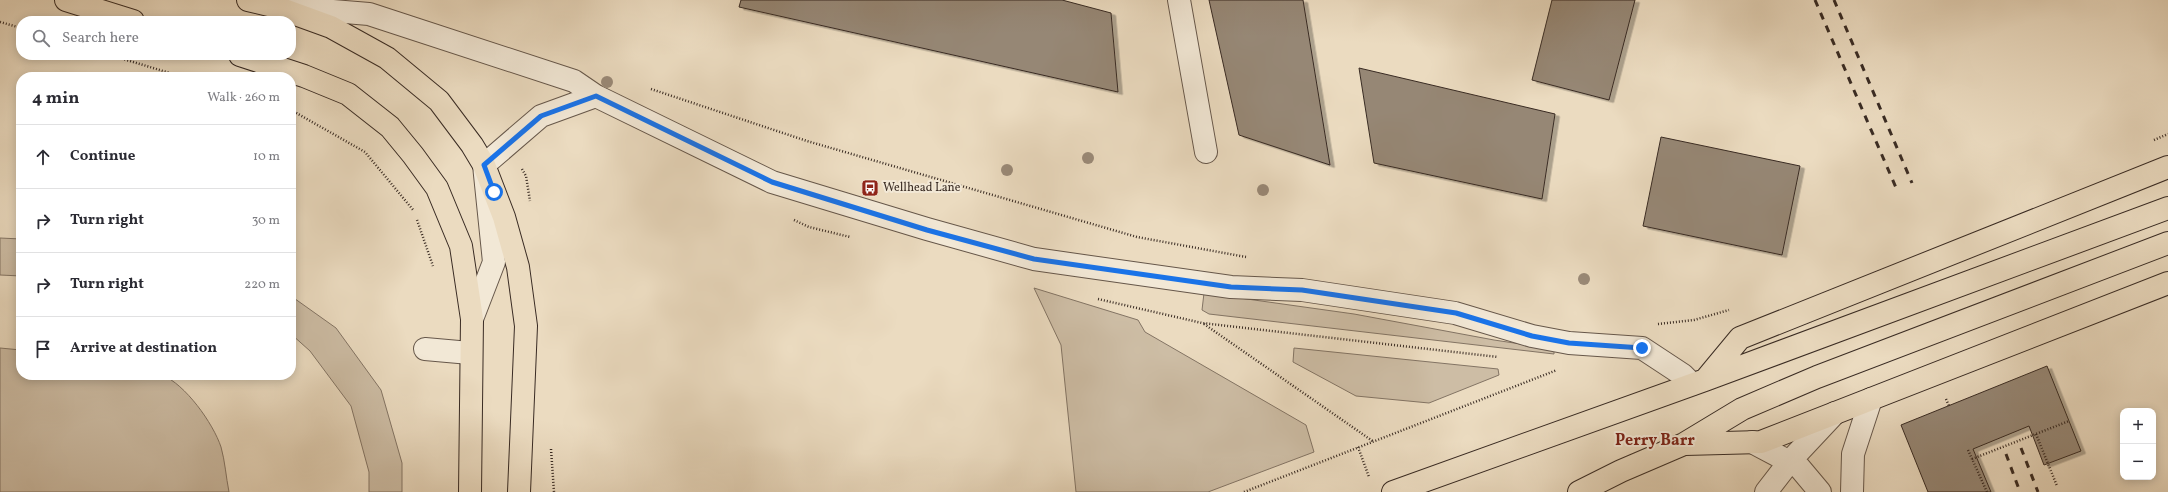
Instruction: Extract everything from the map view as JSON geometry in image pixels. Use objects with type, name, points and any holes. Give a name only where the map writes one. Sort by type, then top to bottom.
[{"type":"main road","points":[[66,0],[117,16]]},
{"type":"main road","points":[[248,0],[273,6],[331,27],[387,58],[439,101],[472,145],[484,165],[504,217],[518,267],[526,326],[519,492]]},
{"type":"main road","points":[[255,60],[292,72]]},
{"type":"main road","points":[[296,73],[348,94],[390,127],[414,155],[437,188],[461,246],[472,319],[470,353],[470,492]]},
{"type":"main road","points":[[1699,382],[1740,338],[2168,167]]},
{"type":"main road","points":[[1393,492],[1699,382],[2168,208]]},
{"type":"main road","points":[[1579,492],[1621,471],[1684,444],[1742,409],[1817,377],[2168,243]]},
{"type":"main road","points":[[1684,444],[1761,442],[2168,283]]},
{"type":"street","points":[[1179,0],[1206,152]]},
{"type":"street","points":[[273,6],[369,14],[574,81],[596,96],[772,182],[927,230],[1034,259],[1231,287],[1302,290],[1456,313],[1532,336],[1569,343],[1642,348],[1683,375],[1699,382]]},
{"type":"street","points":[[472,319],[494,262],[484,165],[541,116],[596,96]]},
{"type":"street","points":[[425,349],[470,353]]},
{"type":"street","points":[[1852,492],[1854,454],[1871,399]]},
{"type":"street","points":[[1766,492],[1790,461],[1835,413]]},
{"type":"street","points":[[1752,442],[1799,467],[1820,492]]},
{"type":"path","points":[[0,22],[16,27]]},
{"type":"path","points":[[127,60],[166,72]]},
{"type":"path","points":[[648,88],[807,141],[1137,237],[1253,259]]},
{"type":"path","points":[[296,113],[365,152],[414,211],[435,271]]},
{"type":"path","points":[[1657,324],[1694,320],[1732,309]]},
{"type":"path","points":[[1202,323],[1374,442]]},
{"type":"path","points":[[1244,492],[1560,369]]},
{"type":"path","points":[[1972,459],[2069,421]]},
{"type":"path","points":[[2036,434],[2057,486]]},
{"type":"path","points":[[1358,447],[1372,484]]},
{"type":"path","points":[[1968,450],[1987,492]]},
{"type":"shaded area","points":[[0,238],[16,239],[16,276],[0,275]]},
{"type":"shaded area","points":[[1034,288],[1138,320],[1145,332],[1306,425],[1314,452],[1208,492],[1076,492],[1061,345]]},
{"type":"shaded area","points":[[1204,293],[1354,314],[1494,340],[1554,349],[1554,354],[1209,314],[1202,310]]},
{"type":"shaded area","points":[[296,300],[336,328],[381,390],[402,463],[402,492],[369,492],[369,472],[351,406],[310,351],[296,338]]},
{"type":"shaded area","points":[[0,348],[16,350],[16,380],[171,380],[189,395],[212,427],[221,447],[229,492],[0,492]]},
{"type":"shaded area","points":[[1294,348],[1498,369],[1499,375],[1429,403],[1356,396],[1293,362]]},
{"type":"building","points":[[741,0],[1062,0],[1111,13],[1118,92],[739,7]]},
{"type":"building","points":[[1209,0],[1303,0],[1330,165],[1239,135]]},
{"type":"building","points":[[1552,0],[1635,0],[1609,100],[1532,80]]},
{"type":"building","points":[[1359,68],[1555,114],[1542,199],[1374,163]]},
{"type":"building","points":[[1661,137],[1800,166],[1782,255],[1643,226]]},
{"type":"building","points":[[2047,366],[2081,451],[2044,465],[2029,426],[1973,449],[1991,492],[1928,492],[1901,425]]},
{"type":"railway","points":[[1815,0],[1897,190]]},
{"type":"railway","points":[[1834,0],[1912,183]]},
{"type":"railway","points":[[2021,448],[2038,492]]},
{"type":"railway","points":[[2006,454],[2020,492]]},
{"type":"place","name":"Wellhead Lane","points":[[870,188]]},
{"type":"district","name":"Perry Barr","points":[[1655,441]]},
{"type":"route","points":[[494,192],[484,165],[541,116],[596,96],[692,141],[772,182],[927,230],[1034,259],[1231,287],[1302,290],[1456,313],[1532,336],[1569,343],[1642,348]]}]
